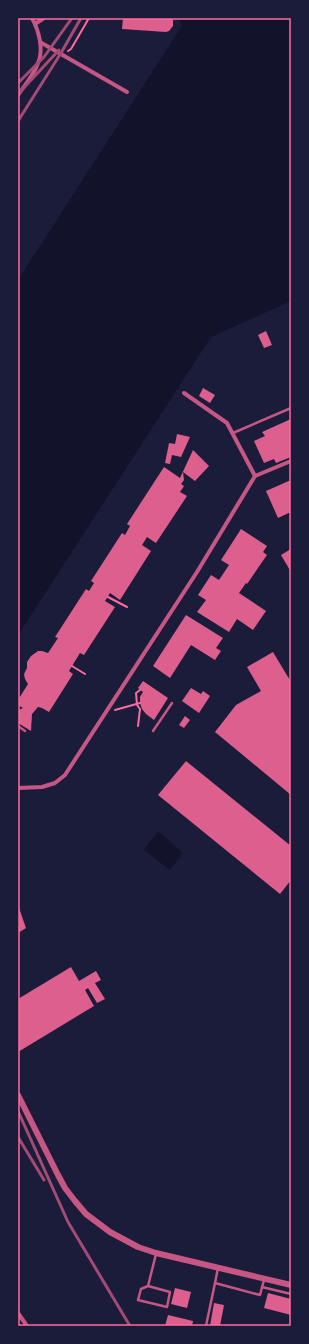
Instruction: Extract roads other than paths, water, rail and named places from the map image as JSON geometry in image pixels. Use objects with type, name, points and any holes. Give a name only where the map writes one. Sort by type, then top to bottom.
[{"type":"street","points":[[18,95],[39,63],[40,42],[32,18]]},
{"type":"street","points":[[35,24],[44,18]]},
{"type":"street","points":[[40,42],[127,92]]},
{"type":"street","points":[[184,394],[227,423],[255,476]]},
{"type":"street","points":[[18,788],[42,787],[55,783],[65,775],[196,572],[255,476],[291,461]]},
{"type":"street","points":[[18,1095],[65,1188],[86,1214],[110,1232],[138,1248],[291,1285]]},
{"type":"street","points":[[18,1313],[27,1326]]},
{"type":"lane","points":[[233,433],[291,408]]},
{"type":"lane","points":[[153,731],[172,703]]},
{"type":"lane","points":[[18,726],[25,731]]},
{"type":"lane","points":[[148,1286],[156,1253]]},
{"type":"lane","points":[[206,1326],[219,1267]]},
{"type":"lane","points":[[215,1283],[260,1295],[264,1278]]},
{"type":"lane","points":[[148,1286],[170,1292],[167,1308],[138,1300],[141,1289],[148,1286]]},
{"type":"lane","points":[[262,1287],[291,1294]]},
{"type":"railway","points":[[18,83],[44,57],[72,18]]},
{"type":"railway","points":[[18,121],[61,53],[81,18]]},
{"type":"railway","points":[[18,94],[59,50]]},
{"type":"railway","points":[[18,1111],[68,1222],[130,1326]]},
{"type":"railway","points":[[18,1137],[44,1180]]}]
